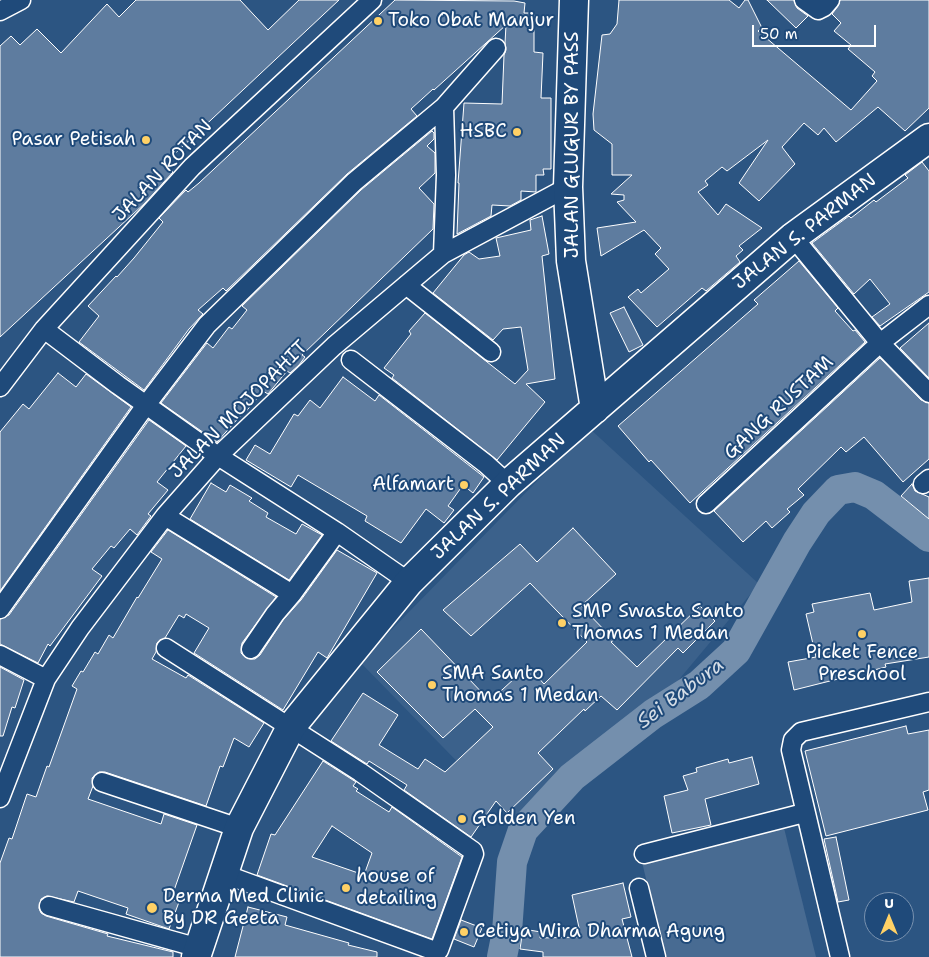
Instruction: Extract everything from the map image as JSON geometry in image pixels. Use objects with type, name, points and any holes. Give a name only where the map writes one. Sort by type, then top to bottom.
[{"type":"main road","name":"JALAN GLUGUR BY PASS","points":[[574,0],[568,187],[571,261],[595,409]]},
{"type":"main road","name":"JALAN S. PARMAN","points":[[197,953],[239,828],[291,727],[409,582],[508,484],[595,409],[801,246],[929,138]]},
{"type":"street","points":[[0,12],[21,0]]},
{"type":"street","name":"JALAN ROTAN","points":[[0,387],[44,330],[192,167],[372,0]]},
{"type":"street","points":[[804,0],[818,10],[824,8],[830,0]]},
{"type":"street","points":[[0,609],[146,405],[207,325],[354,182],[444,107],[496,48]]},
{"type":"street","points":[[443,254],[446,175],[444,107]]},
{"type":"street","name":"JALAN MOJOPAHIT","points":[[0,798],[46,679],[80,628],[165,516],[218,456],[334,346],[443,254],[568,187]]},
{"type":"street","points":[[801,246],[880,343],[929,393]]},
{"type":"street","points":[[406,285],[491,352]]},
{"type":"street","name":"GANG RUSTAM","points":[[706,504],[880,343],[929,305]]},
{"type":"street","points":[[44,330],[218,456],[337,532],[409,582]]},
{"type":"street","points":[[351,360],[486,464],[508,484]]},
{"type":"street","points":[[165,516],[292,594]]},
{"type":"street","points":[[251,649],[337,532]]},
{"type":"street","points":[[166,648],[360,772],[473,851],[474,856],[439,950],[432,951],[224,874]]},
{"type":"street","points":[[0,655],[46,679]]},
{"type":"street","points":[[840,957],[804,813],[791,750],[793,740],[801,732],[929,702]]},
{"type":"street","points":[[102,782],[239,828]]},
{"type":"street","points":[[644,854],[804,813]]},
{"type":"street","points":[[638,888],[653,956]]},
{"type":"street","points":[[49,906],[197,953]]},
{"type":"shaded area","name":"SMP Swasta Santo Thomas 1 Medan","points":[[589,428],[759,584],[671,689],[612,732],[514,818],[360,662]]},
{"type":"shaded area","points":[[783,824],[816,957],[665,957],[641,858]]},
{"type":"building","name":"Pasar Petisah","points":[[136,0],[240,0],[268,30],[299,0],[339,0],[165,163],[173,172],[145,203],[0,337],[0,46],[11,36],[20,45],[37,29],[61,53],[107,4],[119,17]]},
{"type":"building","points":[[395,0],[514,1],[525,3],[524,13],[534,13],[534,52],[543,53],[541,98],[551,98],[551,169],[543,169],[544,175],[536,175],[536,192],[521,191],[521,200],[510,206],[492,205],[491,216],[457,234],[458,183],[464,103],[502,104],[506,25],[411,109],[417,116],[347,174],[226,291],[223,288],[198,310],[203,314],[189,329],[144,390],[79,342],[99,316],[88,306],[134,258],[163,222],[159,218],[186,190],[188,192],[199,183]]},
{"type":"building","points":[[619,0],[729,0],[739,8],[745,0],[748,0],[762,28],[758,31],[851,110],[877,81],[872,76],[875,72],[848,49],[851,45],[834,31],[841,23],[832,14],[840,0],[929,0],[929,108],[905,131],[878,107],[836,142],[824,128],[818,135],[804,123],[782,147],[795,164],[759,201],[739,183],[768,140],[727,171],[722,167],[705,181],[708,185],[698,192],[718,215],[726,204],[762,228],[739,246],[743,250],[736,256],[740,262],[706,291],[702,288],[657,327],[628,297],[638,289],[641,293],[669,269],[655,254],[661,248],[644,230],[601,256],[597,228],[636,222],[617,202],[624,200],[624,195],[611,194],[632,175],[612,175],[612,144],[594,130],[593,114],[602,35],[610,34],[617,24]]},
{"type":"building","points":[[767,0],[794,0],[797,8],[808,16],[796,28]]},
{"type":"building","points":[[432,131],[434,139],[427,146],[435,153],[435,173],[419,188],[434,204],[433,229],[302,355],[305,357],[299,365],[290,373],[287,371],[268,394],[263,391],[217,442],[161,403],[207,343],[213,348],[229,327],[232,329],[247,310],[242,306],[361,190]]},
{"type":"building","points":[[922,162],[929,171],[929,292],[880,326],[872,317],[890,304],[870,279],[854,294],[812,243],[849,216],[851,218],[874,200],[876,202],[908,178],[905,175]]},
{"type":"building","points":[[542,216],[549,254],[542,256],[555,379],[526,384],[545,402],[497,460],[392,378],[394,375],[384,368],[411,334],[409,331],[425,313],[515,384],[528,370],[521,327],[503,329],[493,340],[433,293],[464,255],[469,252],[479,259],[500,256],[496,238],[531,230],[530,220]]},
{"type":"building","points":[[799,261],[838,308],[835,311],[865,342],[690,503],[651,460],[649,462],[618,426],[758,304],[754,300]]},
{"type":"building","points":[[624,307],[643,345],[629,352],[610,313]]},
{"type":"building","points":[[929,323],[929,378],[900,348]]},
{"type":"building","points":[[880,358],[921,400],[929,403],[929,459],[903,482],[864,437],[846,452],[841,447],[798,489],[804,495],[787,509],[790,512],[772,528],[766,521],[743,542],[714,511]]},
{"type":"building","points":[[58,373],[76,387],[86,374],[131,407],[0,591],[0,432],[23,404],[29,409]]},
{"type":"building","points":[[343,377],[375,401],[379,395],[484,477],[473,493],[463,485],[448,506],[454,510],[444,523],[426,509],[401,543],[365,521],[367,516],[298,475],[291,487],[246,460],[255,445],[270,454],[294,414],[298,416],[310,400],[320,408]]},
{"type":"building","points":[[149,420],[186,446],[157,482],[168,490],[148,514],[151,516],[137,535],[130,529],[114,548],[111,546],[92,569],[102,576],[50,646],[48,644],[38,663],[0,644],[0,619],[9,615]]},
{"type":"building","points":[[211,483],[226,492],[230,485],[252,498],[249,501],[268,513],[266,517],[296,534],[302,524],[322,535],[289,580],[190,519]]},
{"type":"building","points":[[912,484],[915,491],[929,497],[929,519],[901,496]]},
{"type":"building","points":[[573,528],[616,574],[581,606],[614,640],[611,642],[637,667],[700,606],[715,621],[683,653],[678,648],[617,710],[601,696],[585,711],[584,709],[538,753],[553,769],[507,813],[496,801],[471,837],[404,790],[407,785],[369,761],[367,764],[331,741],[363,693],[398,715],[379,745],[418,769],[425,759],[445,772],[493,727],[475,709],[443,738],[377,672],[421,629],[490,701],[528,666],[544,684],[587,642],[530,583],[471,636],[443,610],[520,544],[537,562]]},
{"type":"building","points":[[168,530],[276,597],[242,643],[241,653],[250,659],[255,659],[260,655],[283,620],[301,600],[337,550],[377,573],[327,658],[318,652],[283,710],[194,653],[209,628],[186,614],[184,618],[179,615],[165,638],[157,643],[156,652],[152,659],[186,678],[188,675],[264,723],[249,747],[234,738],[223,767],[220,766],[206,806],[105,772],[99,772],[92,778],[93,786],[88,799],[161,824],[164,814],[197,825],[171,899],[179,902],[169,929],[126,914],[128,908],[78,891],[74,902],[47,896],[41,899],[39,908],[41,913],[46,916],[108,934],[107,936],[173,952],[173,957],[0,957],[0,863],[9,838],[12,839],[27,794],[36,797],[47,766],[49,767],[77,689],[72,686],[95,652],[98,654],[109,635],[113,638],[162,559],[151,552]]},
{"type":"building","points":[[929,578],[929,657],[885,664],[886,667],[794,690],[788,662],[816,657],[806,614],[814,612],[812,604],[870,593],[874,610],[912,602],[909,581]]},
{"type":"building","points":[[0,667],[24,680],[15,708],[12,707],[3,736],[0,736]]},
{"type":"building","points":[[906,726],[908,734],[929,730],[929,790],[923,792],[928,810],[826,836],[805,751]]},
{"type":"building","points":[[752,757],[759,784],[705,799],[711,825],[672,833],[664,796],[688,790],[683,776],[697,772],[696,768],[728,759],[729,763]]},
{"type":"building","points":[[323,761],[356,782],[353,786],[358,789],[356,791],[389,812],[392,807],[462,857],[432,939],[257,875],[271,834],[275,835]],"holes":[[[332,826],[372,853],[364,875],[312,857]]]},
{"type":"building","points":[[836,837],[849,900],[838,902],[824,839]]},
{"type":"building","points":[[623,883],[631,917],[622,919],[632,957],[543,957],[543,952],[520,949],[523,929],[541,932],[540,938],[581,937],[572,895]]},
{"type":"building","points":[[248,907],[287,917],[285,925],[377,952],[377,957],[235,957]]},
{"type":"building","points":[[461,920],[482,928],[474,947],[454,939]]},
{"type":"waterway","name":"Sei Babura","points":[[502,957],[507,932],[512,862],[523,830],[572,777],[653,714],[699,685],[736,651],[797,542],[816,513],[838,490],[855,487],[874,495],[929,537]]},
{"type":"place","name":"Toko Obat Manjur","points":[[378,21]]},
{"type":"place","name":"HSBC","points":[[517,132]]},
{"type":"place","name":"Pasar Petisah","points":[[146,140]]},
{"type":"place","name":"Alfamart","points":[[464,485]]},
{"type":"place","name":"SMP Swasta Santo Thomas 1 Medan","points":[[562,623]]},
{"type":"place","name":"Picket Fence Preschool","points":[[862,634]]},
{"type":"place","name":"SMA Santo Thomas 1 Medan","points":[[432,685]]},
{"type":"place","name":"Golden Yen","points":[[462,819]]},
{"type":"place","name":"house of detailing","points":[[346,888]]},
{"type":"place","name":"Derma Med Clinic By DR Geeta","points":[[152,908]]},
{"type":"place","name":"Cetiya Wira Dharma Agung","points":[[464,932]]}]
